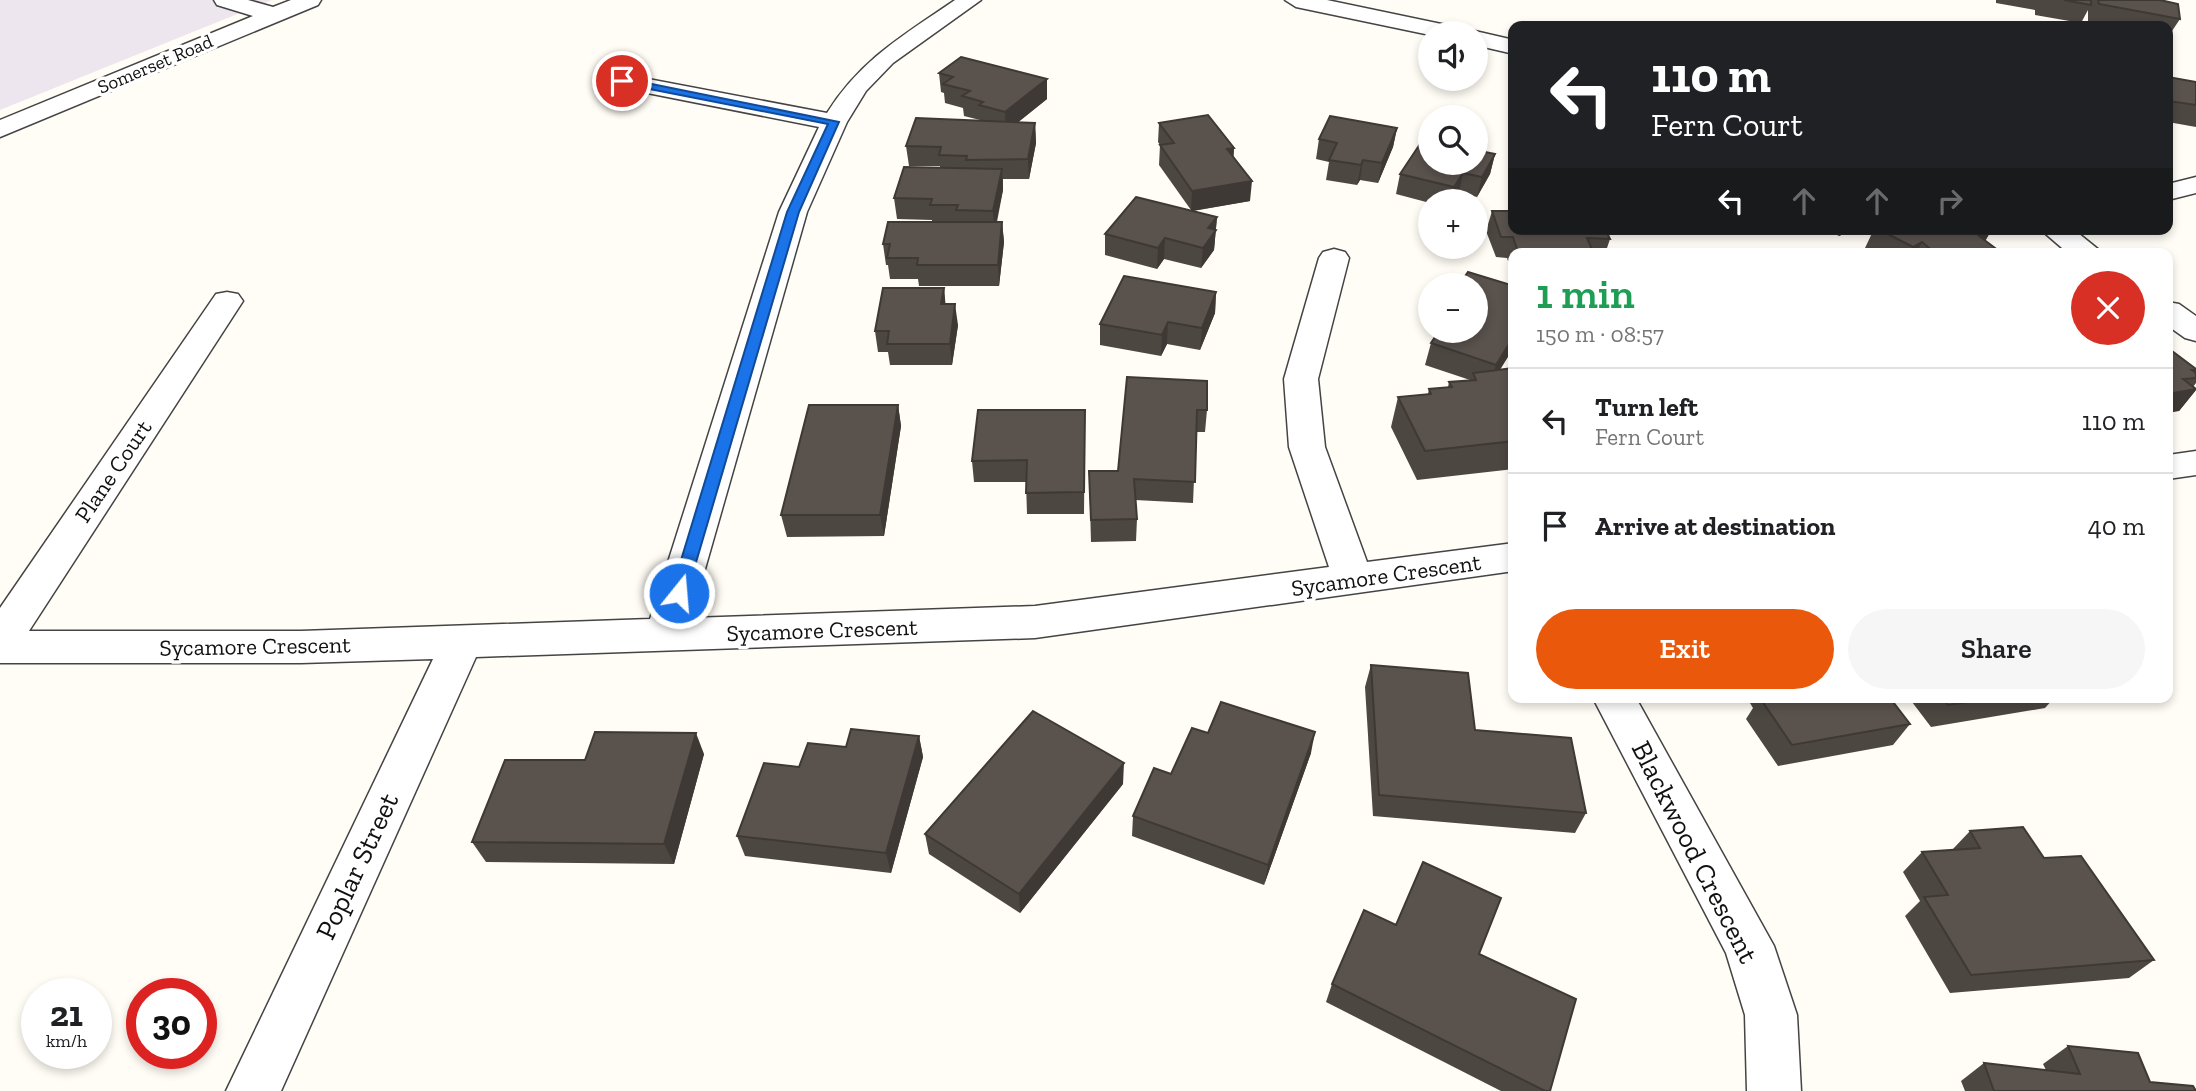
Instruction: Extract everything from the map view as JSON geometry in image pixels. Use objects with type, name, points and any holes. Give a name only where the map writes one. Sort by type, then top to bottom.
[{"type":"street","points":[[225,0],[274,15]]},
{"type":"street","name":"Somerset Road","points":[[0,129],[310,0]]},
{"type":"street","points":[[666,635],[793,212],[834,122],[856,87],[886,58],[970,0]]},
{"type":"street","points":[[1296,0],[1418,26]]},
{"type":"street","points":[[1488,41],[1508,46]]},
{"type":"street","points":[[622,81],[834,122]]},
{"type":"street","points":[[2173,191],[2196,185]]},
{"type":"street","points":[[2062,235],[2081,248]]},
{"type":"street","points":[[1334,258],[1301,379],[1307,447],[1353,579]]},
{"type":"street","name":"Plane Court","points":[[0,641],[227,301]]},
{"type":"street","points":[[2173,315],[2196,331]]},
{"type":"street","name":"Sycamore Crescent","points":[[0,647],[301,647],[1035,622],[1508,558]]},
{"type":"street","name":"Poplar Street","points":[[253,1091],[462,642]]},
{"type":"street","name":"Blackwood Crescent","points":[[1617,703],[1749,946],[1771,1015],[1774,1091]]},
{"type":"shaded area","points":[[0,0],[272,0],[0,110]]},
{"type":"building","points":[[2064,0],[2091,0],[2091,5]]},
{"type":"building","points":[[2098,0],[2160,0],[2178,4],[2180,19],[2099,4]]},
{"type":"building","points":[[961,57],[1047,79],[1005,112],[979,105],[983,102],[962,96],[970,91],[943,84],[953,77],[939,73]]},
{"type":"building","points":[[2173,78],[2196,82],[2196,105],[2173,102]]},
{"type":"building","points":[[1208,115],[1234,148],[1227,149],[1252,181],[1192,191],[1160,145],[1174,143],[1159,123]]},
{"type":"building","points":[[1330,116],[1397,128],[1382,163],[1363,160],[1361,165],[1329,160],[1337,143],[1319,139]]},
{"type":"building","points":[[916,118],[1035,123],[1028,159],[966,160],[967,156],[939,155],[941,147],[906,146]]},
{"type":"building","points":[[1418,147],[1418,175],[1462,175],[1454,187],[1400,174]]},
{"type":"building","points":[[1488,153],[1495,154],[1488,166]]},
{"type":"building","points":[[904,167],[1002,169],[993,211],[956,210],[958,205],[930,205],[932,199],[894,198]]},
{"type":"building","points":[[1136,197],[1217,217],[1208,228],[1216,230],[1203,248],[1165,238],[1158,248],[1105,234]]},
{"type":"building","points":[[1492,211],[1508,211],[1508,235],[1608,235],[1610,239],[1587,238],[1591,248],[1517,248],[1513,237],[1501,237]]},
{"type":"building","points":[[888,222],[1002,222],[998,265],[917,265],[918,258],[887,258],[890,244],[883,244]]},
{"type":"building","points":[[1890,235],[1981,235],[1979,236],[1995,248],[1929,248],[1922,242],[1913,247]]},
{"type":"building","points":[[1124,276],[1216,292],[1202,328],[1168,322],[1162,335],[1100,324]]},
{"type":"building","points":[[1488,278],[1508,284],[1508,346],[1496,365],[1431,343],[1488,343]]},
{"type":"building","points":[[883,288],[944,288],[941,304],[955,304],[950,344],[887,344],[889,331],[875,331]]},
{"type":"building","points":[[2173,352],[2196,369],[2192,370],[2196,373],[2196,378],[2183,379],[2196,389],[2173,393]]},
{"type":"building","points":[[1508,369],[1508,442],[1425,451],[1398,397],[1431,394],[1429,389],[1452,387],[1449,382],[1476,380],[1473,373]]},
{"type":"building","points":[[1127,377],[1207,381],[1207,410],[1197,410],[1195,482],[1134,479],[1137,519],[1091,520],[1089,471],[1118,471]]},
{"type":"building","points":[[809,405],[898,405],[880,515],[781,515]]},
{"type":"building","points":[[978,410],[1085,410],[1084,492],[1026,493],[1027,460],[972,461]]},
{"type":"building","points":[[1371,665],[1468,673],[1475,730],[1571,738],[1586,813],[1379,795]]},
{"type":"building","points":[[1221,702],[1315,732],[1268,865],[1133,816],[1154,768],[1171,774],[1192,728],[1208,733]]},
{"type":"building","points":[[1763,703],[1894,703],[1910,724],[1792,745]]},
{"type":"building","points":[[1033,711],[1124,763],[1019,894],[925,834]]},
{"type":"building","points":[[851,729],[919,736],[886,853],[737,836],[764,763],[799,767],[808,743],[846,747]]},
{"type":"building","points":[[595,732],[696,733],[664,844],[472,842],[505,760],[585,760]]},
{"type":"building","points":[[2023,827],[2044,858],[2081,856],[2154,960],[1971,975],[1924,897],[1948,895],[1922,852],[1980,848],[1970,831]]},
{"type":"building","points":[[1423,862],[1501,898],[1479,954],[1576,999],[1550,1091],[1545,1091],[1332,984],[1364,910],[1396,925]]},
{"type":"building","points":[[2068,1046],[2138,1053],[2150,1082],[2193,1086],[2196,1091],[1994,1091],[1984,1063],[2080,1074]]},
{"type":"route","points":[[622,81],[834,122],[793,212],[679,593]]}]
